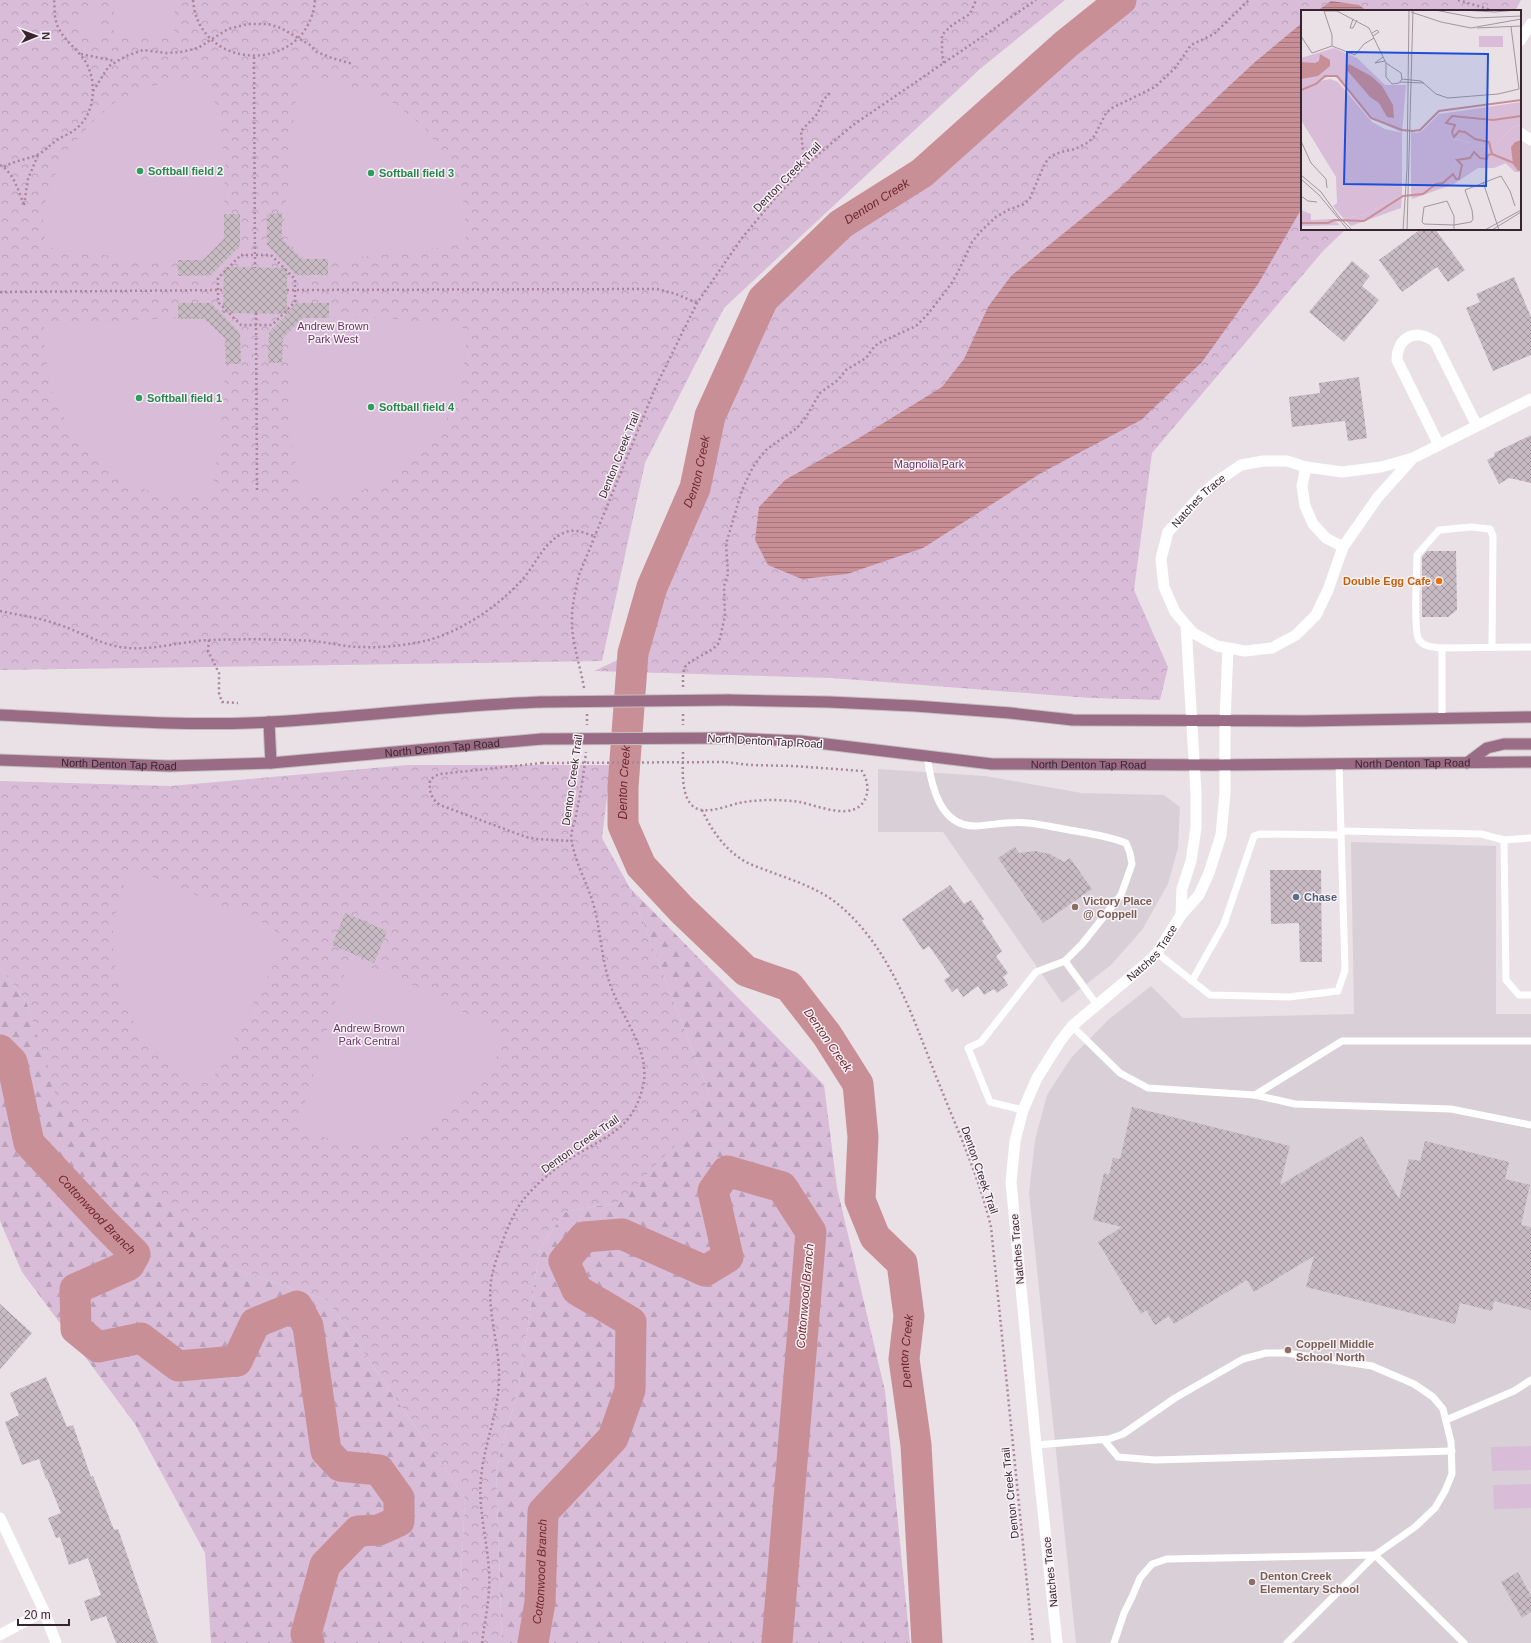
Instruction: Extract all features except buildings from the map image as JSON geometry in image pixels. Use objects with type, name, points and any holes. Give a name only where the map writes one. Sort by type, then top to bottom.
[{"type":"main road","points":[[0,716],[179,723],[269,722],[499,703],[728,700],[829,702],[915,706],[1073,720],[1303,721],[1531,717]]},
{"type":"main road","points":[[269,722],[271,763]]},
{"type":"main road","name":"North Denton Tap Road","points":[[0,760],[169,766],[271,763],[542,739],[727,738],[801,740],[992,764],[1225,765],[1531,762]]},
{"type":"main road","points":[[1467,763],[1487,748],[1504,744],[1531,744]]},
{"type":"street","points":[[1521,39],[1531,24]]},
{"type":"street","points":[[1521,134],[1531,140]]},
{"type":"street","points":[[1438,445],[1397,360],[1397,352],[1400,346],[1410,336],[1416,334],[1423,335],[1435,342],[1477,426]]},
{"type":"street","name":"Natches Trace","points":[[1413,458],[1378,497],[1343,547],[1328,590],[1316,615],[1296,635],[1272,648],[1245,651],[1217,646],[1193,633],[1175,612],[1164,587],[1161,559],[1168,532],[1202,494],[1241,465],[1263,461],[1286,461],[1306,467],[1342,472],[1381,467],[1413,458],[1531,399]]},
{"type":"street","points":[[1306,467],[1302,486],[1305,506],[1313,524],[1326,538],[1343,547]]},
{"type":"street","name":"Natches Trace","points":[[1181,915],[1182,889],[1191,861],[1196,828],[1196,793],[1193,765],[1192,721],[1186,626]]},
{"type":"street","name":"Natches Trace","points":[[1057,1643],[1036,1445],[1011,1182],[1015,1141],[1023,1110],[1037,1078],[1059,1043],[1072,1026],[1157,953],[1181,915],[1199,895],[1209,873],[1221,835],[1225,807],[1225,721],[1228,648]]},
{"type":"street","points":[[0,1518],[44,1611],[56,1643]]},
{"type":"street","points":[[0,1635],[44,1611]]},
{"type":"lane","points":[[1492,647],[1493,536],[1490,529],[1471,527],[1440,530],[1417,555],[1416,612],[1418,638],[1425,645],[1442,648],[1531,647]]},
{"type":"lane","points":[[1442,648],[1442,718]]},
{"type":"lane","points":[[927,756],[930,779],[942,808],[950,817],[962,825],[974,826],[1027,823],[1111,837],[1126,843],[1130,853],[1132,864],[1121,894],[1082,944],[1065,961],[1036,972],[981,1042],[968,1048],[990,1102],[1023,1110]]},
{"type":"lane","points":[[1157,953],[1210,995],[1288,997],[1338,991],[1345,970],[1339,764]]},
{"type":"lane","points":[[1192,981],[1224,924],[1254,836],[1260,834],[1341,833],[1481,834],[1504,840],[1531,838]]},
{"type":"lane","points":[[1504,840],[1506,980],[1520,995],[1531,995]]},
{"type":"lane","points":[[1065,961],[1097,1005]]},
{"type":"lane","points":[[1072,1026],[1120,1074],[1148,1088],[1255,1094],[1295,1104],[1451,1110],[1531,1125]]},
{"type":"lane","points":[[1255,1094],[1342,1041],[1531,1041]]},
{"type":"lane","points":[[1036,1445],[1104,1440],[1123,1434],[1175,1398],[1243,1359],[1266,1353],[1286,1353],[1372,1366],[1414,1384],[1433,1397],[1443,1409],[1451,1442],[1452,1474],[1446,1491],[1435,1508],[1415,1527],[1375,1555],[1287,1643]]},
{"type":"lane","points":[[1446,1420],[1514,1391],[1531,1380]]},
{"type":"lane","points":[[1104,1440],[1118,1457],[1161,1460],[1452,1451]]},
{"type":"lane","points":[[1114,1643],[1124,1613],[1140,1578],[1152,1564],[1167,1559],[1375,1555],[1464,1643]]},
{"type":"path","points":[[4,168],[12,162],[38,154],[53,142],[81,125],[86,117],[92,101],[92,78],[88,67],[80,54],[64,38],[56,22],[54,0]]},
{"type":"path","points":[[193,0],[199,22],[211,39],[230,52],[254,57],[273,54],[283,50],[298,38],[309,22],[315,0]]},
{"type":"path","points":[[944,63],[942,54],[942,35],[952,25],[970,14],[976,0]]},
{"type":"path","name":"Denton Creek Trail","points":[[585,695],[575,645],[572,618],[574,593],[579,575],[656,386],[697,303],[742,238],[777,196],[808,164],[853,126],[1036,0]]},
{"type":"path","points":[[683,692],[683,676],[685,667],[690,662],[713,649],[718,644],[720,638],[725,616],[724,586],[728,574],[726,544],[742,490],[753,467],[760,457],[767,449],[797,428],[806,417],[820,393],[838,380],[846,370],[866,358],[879,343],[916,326],[928,314],[958,272],[969,248],[980,232],[996,217],[1008,210],[1024,204],[1030,198],[1045,163],[1051,156],[1081,147],[1089,142],[1095,135],[1106,113],[1112,108],[1155,87],[1175,68],[1191,45],[1214,34],[1248,0]]},
{"type":"path","points":[[1458,0],[1490,10]]},
{"type":"path","points":[[92,91],[109,66],[126,56],[143,50],[166,53],[181,52],[198,48],[234,26],[254,23],[274,26],[287,31],[310,45],[317,52],[353,64]]},
{"type":"path","points":[[80,54],[116,62]]},
{"type":"path","points":[[254,57],[255,268]]},
{"type":"path","points":[[808,164],[803,152],[801,131],[818,113],[823,100],[831,92]]},
{"type":"path","points":[[0,165],[11,174],[24,205],[28,178],[38,154]]},
{"type":"path","points":[[241,255],[272,255],[295,279],[295,290],[295,302],[272,325],[241,325],[218,302],[218,278],[241,255]]},
{"type":"path","points":[[287,290],[657,289],[676,294],[697,303]]},
{"type":"path","points":[[0,292],[224,290]]},
{"type":"path","points":[[256,313],[257,490]]},
{"type":"path","points":[[0,611],[53,623],[102,643],[142,649],[188,641],[209,640],[314,641],[361,647],[406,645],[430,639],[452,631],[480,616],[506,596],[532,567],[547,545],[557,536],[568,531],[575,531],[594,536]]},
{"type":"path","points":[[209,640],[208,651],[219,673],[219,693],[222,702],[238,703]]},
{"type":"path","points":[[683,707],[683,730]]},
{"type":"path","name":"Denton Creek Trail","points":[[587,708],[588,728]]},
{"type":"path","points":[[571,841],[526,837],[440,806],[432,799],[429,788],[430,780],[440,774],[542,763],[725,762],[750,765],[794,766],[862,771],[868,785],[867,795],[862,805],[856,809],[847,811],[825,809],[785,800],[747,802],[722,808],[702,810],[695,808],[688,799],[683,777],[683,746]]},
{"type":"path","name":"Denton Creek Trail","points":[[482,1643],[489,1584],[489,1571],[480,1512],[480,1480],[483,1458],[500,1382],[499,1358],[489,1294],[492,1272],[513,1217],[524,1200],[543,1180],[570,1159],[626,1122],[635,1108],[641,1094],[644,1078],[644,1063],[639,1047],[610,986],[604,964],[593,904],[571,841],[586,749]]},
{"type":"path","name":"Denton Creek Trail","points":[[702,810],[709,825],[720,840],[742,860],[818,891],[839,905],[868,934],[882,954],[901,991],[956,1126],[980,1187],[991,1228],[1033,1643]]},
{"type":"shaded area","points":[[1331,1],[1359,5],[1366,10],[1318,10]]},
{"type":"shaded area","points":[[1301,24],[1301,210],[1258,284],[1202,362],[1141,420],[1041,473],[923,548],[847,574],[802,579],[768,565],[755,540],[759,507],[785,480],[859,438],[942,387],[964,359],[988,307],[1011,276],[1122,186],[1255,62]]},
{"type":"shaded area","name":"Victory Place @ Coppell","points":[[878,769],[985,776],[1082,793],[1164,795],[1180,807],[1178,848],[1168,884],[1142,930],[1111,965],[1062,1003],[943,832],[878,832]]},
{"type":"shaded area","name":"Coppell Middle School North","points":[[1351,842],[1496,846],[1496,1014],[1531,1014],[1531,1643],[1076,1643],[1029,1193],[1035,1140],[1047,1095],[1071,1058],[1108,1020],[1151,986],[1183,1018],[1354,1014]]},
{"type":"green space","name":"Andrew Brown Park West","points":[[0,0],[1065,0],[980,69],[724,308],[645,463],[602,661],[0,670]]},
{"type":"green space","points":[[569,0],[591,0],[574,10]]},
{"type":"green space","name":"Magnolia Park","points":[[1121,0],[1521,0],[1516,10],[1301,10],[1301,230],[1345,230],[1323,251],[1152,453],[1134,590],[1168,667],[1160,700],[1090,698],[832,678],[594,671],[633,653],[652,587],[695,488],[710,416],[763,299],[841,224],[922,173],[1066,44]]},
{"type":"green space","points":[[114,1],[175,1],[174,35],[114,34]]},
{"type":"green space","points":[[101,4],[100,34],[92,33],[86,30],[82,25],[82,15],[92,6]]},
{"type":"green space","name":"Softball field 2","points":[[187,79],[211,81],[225,163],[224,217],[226,239],[209,256],[180,263],[155,258],[125,258],[46,247],[43,220],[44,207],[52,180],[69,149],[96,118],[119,99],[152,86]]},
{"type":"green space","name":"Softball field 3","points":[[307,80],[338,83],[367,91],[395,104],[424,127],[445,156],[461,186],[465,214],[466,244],[384,255],[306,261],[288,242],[284,214],[288,191],[289,162],[298,82]]},
{"type":"green space","name":"Softball field 1","points":[[204,317],[224,338],[225,358],[224,398],[212,496],[162,494],[142,489],[120,476],[94,456],[64,418],[50,386],[44,347],[44,324]]},
{"type":"green space","name":"Softball field 4","points":[[307,318],[388,318],[468,329],[461,388],[448,417],[422,454],[389,477],[361,491],[302,497],[289,428],[289,348],[287,338]]},
{"type":"green space","name":"Andrew Brown Park Central","points":[[408,765],[611,765],[602,838],[630,888],[708,1090],[689,1131],[620,1202],[565,1212],[540,1248],[518,1390],[496,1469],[502,1643],[458,1643],[465,1498],[327,1300],[237,1270],[150,1194],[60,1109],[27,1003],[0,967],[0,781],[170,786]]},
{"type":"green space","points":[[129,867],[273,927],[280,940],[278,957],[210,1084],[192,1080],[168,1063],[140,1034],[122,998],[116,974],[113,946],[113,924]]},
{"type":"green space","points":[[630,888],[824,1085],[837,1188],[885,1391],[910,1643],[502,1643],[496,1469],[518,1390],[540,1248],[565,1212],[620,1202],[708,1090]]},
{"type":"green space","points":[[360,963],[420,988],[506,1036],[491,1069],[471,1095],[445,1117],[405,1137],[364,1144],[336,1141],[297,1128],[343,977],[352,964]]},
{"type":"green space","points":[[0,967],[27,1003],[61,1109],[237,1270],[327,1300],[465,1498],[458,1643],[211,1643],[205,1553],[135,1424],[22,1272],[0,1221]]},
{"type":"green space","points":[[1531,1446],[1531,1470],[1492,1471],[1491,1447]]},
{"type":"green space","points":[[1531,1484],[1531,1508],[1494,1509],[1493,1485]]},
{"type":"waterway","name":"Denton Creek","points":[[927,1643],[916,1445],[904,1359],[909,1316],[902,1263],[875,1237],[860,1200],[863,1137],[858,1084],[827,1035],[789,986],[746,971],[682,910],[641,866],[623,825],[623,787],[633,653],[652,587],[695,488],[710,416],[763,299],[841,224],[922,173],[1066,44],[1121,0]]},
{"type":"waterway","name":"Cottonwood Branch","points":[[0,1050],[12,1062],[29,1143],[135,1254],[129,1265],[75,1289],[76,1329],[98,1347],[141,1338],[178,1366],[237,1361],[255,1323],[297,1306],[308,1326],[326,1451],[340,1466],[379,1470],[399,1498],[399,1521],[379,1530],[358,1531],[325,1565],[306,1634],[309,1643]]},
{"type":"waterway","name":"Cottonwood Branch","points":[[533,1643],[540,1602],[543,1512],[613,1438],[630,1390],[631,1322],[577,1290],[564,1261],[584,1237],[622,1234],[705,1271],[728,1257],[713,1191],[727,1171],[782,1187],[811,1232],[777,1643]]},
{"type":"place","name":"Softball field 2","points":[[140,171]]},
{"type":"place","name":"Softball field 3","points":[[371,173]]},
{"type":"place","name":"Softball field 1","points":[[139,398]]},
{"type":"place","name":"Softball field 4","points":[[371,407]]},
{"type":"place","name":"Double Egg Cafe","points":[[1439,581]]},
{"type":"place","name":"Chase","points":[[1296,897]]},
{"type":"place","name":"Victory Place @ Coppell","points":[[1075,907]]},
{"type":"place","name":"Coppell Middle School North","points":[[1288,1350]]},
{"type":"place","name":"Denton Creek Elementary School","points":[[1252,1582]]}]
